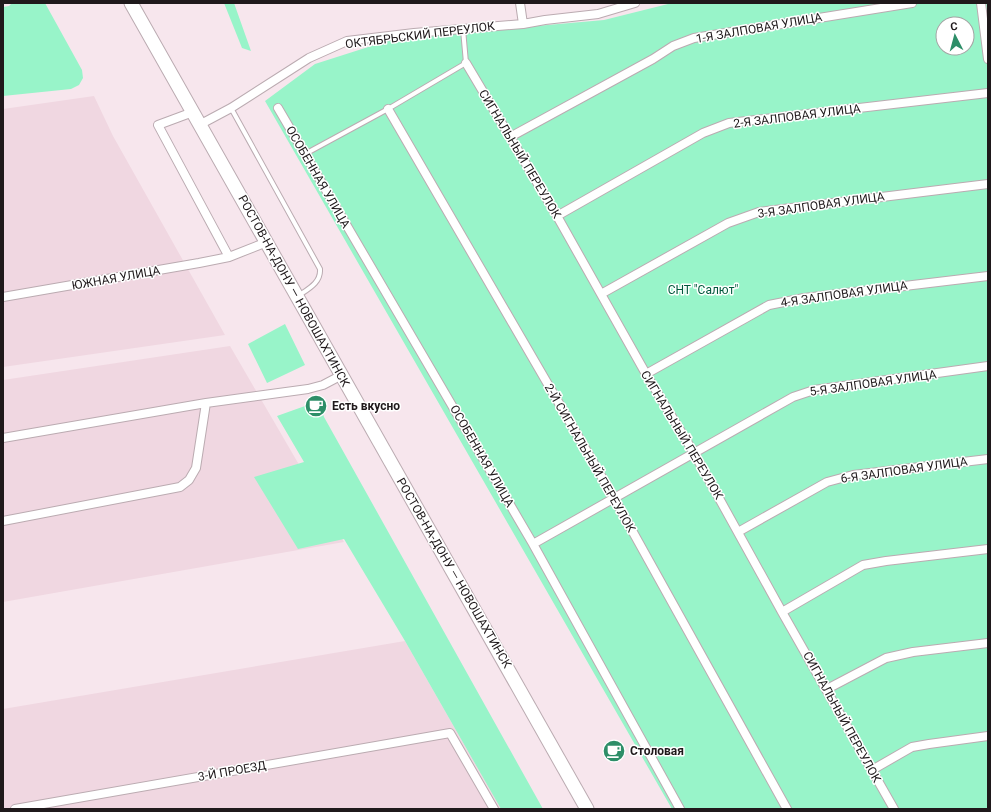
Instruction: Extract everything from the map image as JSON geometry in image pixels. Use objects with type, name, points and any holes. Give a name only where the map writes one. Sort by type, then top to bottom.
[{"type":"main road","name":"РОСТОВ-НА-ДОНУ — НОВОШАХТИНСК","points":[[131,3],[201,124],[588,809]]},
{"type":"street","points":[[520,3],[523,24]]},
{"type":"street","name":"ОКТЯБРЬСКИЙ ПЕРЕУЛОК","points":[[201,124],[231,108],[309,58],[347,41],[463,28],[523,24],[598,14],[635,3]]},
{"type":"street","name":"1-Я ЗАЛПОВАЯ УЛИЦА","points":[[510,137],[653,59],[673,46],[694,38],[912,3]]},
{"type":"street","points":[[981,3],[988,59]]},
{"type":"street","name":"СИГНАЛЬНЫЙ ПЕРЕУЛОК","points":[[466,63],[557,216],[646,374],[694,453],[894,809]]},
{"type":"street","name":"2-Я ЗАЛПОВАЯ УЛИЦА","points":[[557,216],[703,133],[729,123],[988,93]]},
{"type":"street","name":"ОСОБЕННАЯ УЛИЦА","points":[[278,108],[533,544],[680,809]]},
{"type":"street","name":"2-Й СИГНАЛЬНЫЙ ПЕРЕУЛОК","points":[[388,109],[614,498],[788,809]]},
{"type":"street","points":[[193,112],[158,125],[229,257]]},
{"type":"street","name":"3-Я ЗАЛПОВАЯ УЛИЦА","points":[[601,294],[728,223],[759,212],[988,184]]},
{"type":"street","name":"ЮЖНАЯ УЛИЦА","points":[[3,297],[199,264],[229,257],[267,242]]},
{"type":"street","name":"4-Я ЗАЛПОВАЯ УЛИЦА","points":[[646,374],[770,305],[804,298],[988,276]]},
{"type":"street","name":"5-Я ЗАЛПОВАЯ УЛИЦА","points":[[533,544],[793,397],[814,390],[988,366]]},
{"type":"street","points":[[3,438],[206,403],[308,389],[323,385],[342,375]]},
{"type":"street","points":[[3,521],[180,487],[189,480],[196,468],[206,403]]},
{"type":"street","name":"6-Я ЗАЛПОВАЯ УЛИЦА","points":[[738,532],[827,482],[853,474],[988,458]]},
{"type":"street","points":[[782,612],[863,566],[886,561],[988,549]]},
{"type":"street","points":[[827,689],[886,658],[913,652],[988,644]]},
{"type":"street","name":"3-Й ПРОЕЗД","points":[[15,809],[450,733],[494,809]]},
{"type":"street","points":[[872,770],[912,747],[988,736]]},
{"type":"lane","points":[[305,154],[388,109],[466,63],[463,28]]},
{"type":"lane","points":[[231,108],[320,270],[318,282],[298,297]]},
{"type":"shaded area","points":[[94,96],[113,136],[225,335],[3,367],[3,109]]},
{"type":"shaded area","points":[[230,346],[344,542],[3,602],[3,380]]},
{"type":"shaded area","points":[[405,641],[501,809],[3,809],[3,709]]},
{"type":"green space","points":[[12,3],[45,3],[82,70],[83,78],[79,85],[71,89],[3,96],[3,7],[9,6]]},
{"type":"green space","points":[[224,3],[234,3],[251,51],[242,48]]},
{"type":"green space","name":"СНТ \"Салют\"","points":[[687,3],[988,3],[988,809],[672,809],[265,101],[315,64],[387,41],[604,20],[668,4]]},
{"type":"green space","points":[[285,324],[305,365],[267,383],[248,344]]},
{"type":"green space","points":[[319,401],[324,417],[543,809],[501,809],[405,641],[344,539],[298,549],[254,477],[304,462],[277,416]]},
{"type":"place","name":"Есть вкусно","points":[[316,406]]},
{"type":"place","name":"Столовая","points":[[614,751]]}]
